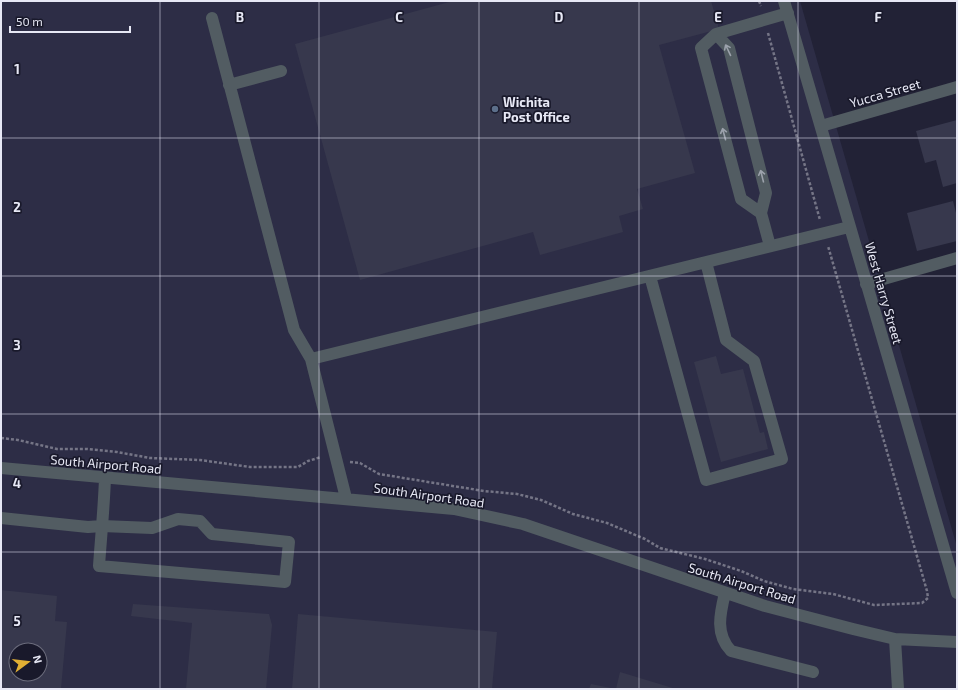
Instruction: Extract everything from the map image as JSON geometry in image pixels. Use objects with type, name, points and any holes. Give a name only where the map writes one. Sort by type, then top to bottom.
[{"type":"street","points":[[761,213],[741,199],[701,48],[716,34],[764,20],[786,7]]},
{"type":"street","name":"West Harry Street","points":[[786,7],[957,593]]},
{"type":"street","points":[[212,18],[294,330],[311,359],[346,498]]},
{"type":"street","points":[[716,34],[729,48],[766,193],[761,213],[770,246]]},
{"type":"street","points":[[229,85],[281,71]]},
{"type":"street","name":"Yucca Street","points":[[821,126],[957,87]]},
{"type":"street","points":[[311,359],[849,227]]},
{"type":"street","points":[[866,284],[957,258]]},
{"type":"street","points":[[650,276],[706,480],[782,460],[754,361],[726,340],[706,262]]},
{"type":"street","name":"South Airport Road","points":[[1,468],[346,498],[454,509],[523,524],[772,608],[896,639],[957,642]]},
{"type":"street","points":[[1,518],[88,527],[102,526],[152,528],[178,519],[200,521],[212,534],[289,542],[285,582],[99,566],[102,526],[105,478]]},
{"type":"street","points":[[725,593],[719,617],[720,628],[724,643],[732,651],[813,672]]},
{"type":"street","points":[[896,639],[898,689]]},
{"type":"path","points":[[1,438],[18,440],[57,449],[87,449],[117,452],[150,458],[200,460],[250,467],[298,467],[319,457],[360,463],[379,474],[484,491],[517,494],[541,500],[573,514],[607,523],[645,539],[660,548],[705,559],[741,571],[764,581],[793,589],[834,594],[874,605],[922,603],[928,598],[927,590],[759,1]]},
{"type":"shaded area","points":[[1,1],[800,1],[957,547],[957,689],[1,689]]},
{"type":"building","name":"Wichita Post Office","points":[[453,1],[711,1],[719,29],[659,45],[695,173],[637,189],[643,209],[619,216],[623,232],[540,255],[533,232],[360,280],[295,44]]},
{"type":"building","points":[[957,120],[957,183],[943,187],[936,160],[925,163],[916,131]]},
{"type":"building","points":[[953,201],[957,217],[957,241],[917,251],[907,213]]},
{"type":"building","points":[[716,356],[721,374],[743,369],[760,433],[764,432],[768,449],[721,462],[694,362]]},
{"type":"building","points":[[1,590],[57,596],[55,621],[67,622],[61,689],[1,689]]},
{"type":"building","points":[[133,604],[269,614],[272,625],[266,689],[186,689],[192,623],[131,616]]},
{"type":"building","points":[[298,614],[497,632],[492,689],[292,689]]},
{"type":"building","points":[[620,672],[676,689],[616,689]]},
{"type":"building","points":[[591,684],[611,688],[611,689],[589,689]]},
{"type":"place","name":"Wichita Post Office","points":[[495,109]]}]
